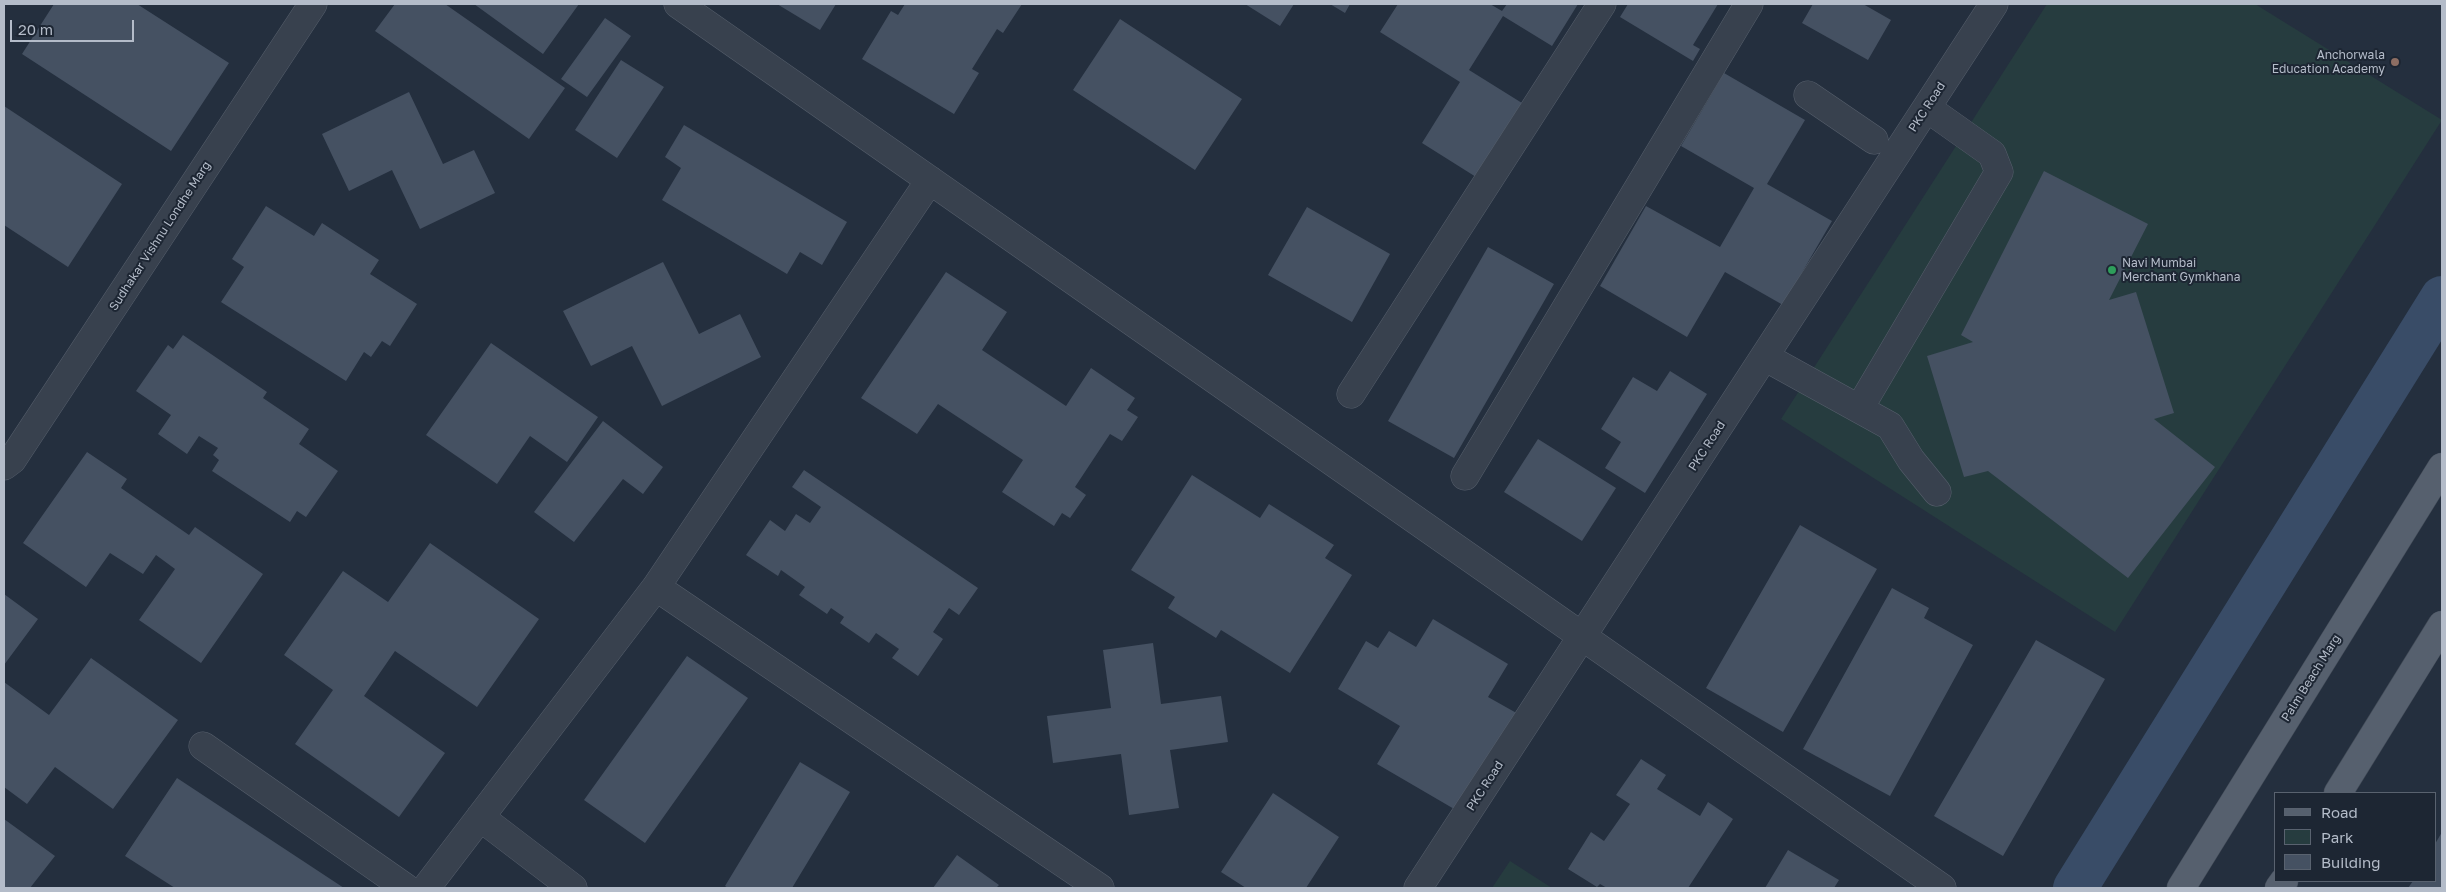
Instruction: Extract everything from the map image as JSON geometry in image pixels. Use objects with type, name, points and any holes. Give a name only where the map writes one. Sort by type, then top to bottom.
[{"type":"main road","name":"Palm Beach Marg","points":[[2180,888],[2442,467]]},
{"type":"main road","points":[[2339,792],[2442,625]]},
{"type":"street","name":"Sudhakar Vishnu Londhe Marg","points":[[4,466],[12,460],[312,4]]},
{"type":"street","points":[[678,4],[1942,888]]},
{"type":"street","points":[[1351,394],[1602,4]]},
{"type":"street","points":[[1465,476],[1749,4]]},
{"type":"street","name":"PKC Road","points":[[1418,888],[1994,4]]},
{"type":"street","points":[[1808,95],[1874,140]]},
{"type":"street","points":[[1859,408],[1999,172],[1992,154],[1927,108]]},
{"type":"street","points":[[426,888],[656,587],[930,180]]},
{"type":"street","points":[[1764,357],[1890,426],[1911,460],[1937,492]]},
{"type":"street","points":[[656,587],[1100,888]]},
{"type":"street","points":[[203,746],[406,888]]},
{"type":"street","points":[[480,817],[573,888]]},
{"type":"green space","name":"Navi Mumbai Merchant Gymkhana","points":[[2047,4],[2255,4],[2442,120],[2115,632],[1781,419]]},
{"type":"green space","points":[[1510,861],[1552,888],[1492,888]]},
{"type":"building","points":[[54,4],[137,4],[229,63],[171,151],[22,54]]},
{"type":"building","points":[[395,4],[445,4],[565,88],[529,139],[375,31]]},
{"type":"building","points":[[474,4],[579,4],[543,54]]},
{"type":"building","points":[[777,4],[836,4],[820,30]]},
{"type":"building","points":[[905,4],[1022,4],[1003,33],[997,29],[972,69],[979,73],[954,114],[862,59],[891,11],[898,15]]},
{"type":"building","points":[[1245,4],[1294,4],[1280,26]]},
{"type":"building","points":[[1330,4],[1350,4],[1345,13]]},
{"type":"building","points":[[1398,4],[1490,4],[1502,11],[1507,4],[1578,4],[1552,46],[1503,16],[1469,70],[1530,108],[1484,182],[1422,143],[1460,82],[1380,32]]},
{"type":"building","points":[[1628,4],[1718,4],[1693,45],[1700,49],[1693,61],[1620,17]]},
{"type":"building","points":[[1813,4],[1863,4],[1891,20],[1868,60],[1802,23]]},
{"type":"building","points":[[605,18],[631,36],[587,97],[561,79]]},
{"type":"building","points":[[1120,19],[1242,99],[1195,170],[1073,90]]},
{"type":"building","points":[[621,60],[664,87],[617,158],[575,130]]},
{"type":"building","points":[[1724,73],[1805,120],[1767,184],[1832,221],[1783,305],[1725,272],[1687,337],[1600,286],[1646,206],[1720,247],[1754,188],[1681,146]]},
{"type":"building","points":[[409,92],[443,164],[474,150],[495,193],[420,229],[392,170],[349,191],[322,134]]},
{"type":"building","points":[[4,106],[122,184],[68,267],[4,225]]},
{"type":"building","points":[[684,125],[847,222],[822,265],[800,252],[787,274],[662,200],[681,168],[665,157]]},
{"type":"building","points":[[2044,171],[2148,224],[2109,300],[2136,292],[2174,413],[2154,419],[2215,467],[2128,578],[1988,471],[1964,477],[1927,356],[1973,342],[1961,335]]},
{"type":"building","points":[[266,206],[314,236],[322,223],[379,260],[370,274],[417,304],[390,346],[382,341],[371,357],[364,352],[346,381],[221,302],[244,267],[232,259]]},
{"type":"building","points":[[1307,207],[1390,254],[1352,322],[1268,275]]},
{"type":"building","points":[[1488,247],[1554,284],[1454,458],[1388,421]]},
{"type":"building","points":[[663,262],[699,334],[740,314],[761,357],[662,406],[632,346],[591,366],[563,311]]},
{"type":"building","points":[[946,272],[1007,312],[982,350],[1066,406],[1091,368],[1135,398],[1127,410],[1138,417],[1122,441],[1110,434],[1075,487],[1086,495],[1070,518],[1062,513],[1054,526],[1002,492],[1023,460],[938,404],[917,434],[861,398]]},
{"type":"building","points":[[183,335],[267,392],[263,398],[309,429],[299,444],[338,471],[306,517],[297,511],[290,522],[212,471],[219,460],[213,455],[218,448],[199,436],[187,454],[158,434],[171,415],[136,391],[168,345],[173,349]]},
{"type":"building","points":[[491,343],[598,417],[567,462],[530,436],[497,484],[426,435]]},
{"type":"building","points":[[1670,371],[1707,394],[1645,493],[1605,468],[1621,442],[1601,429],[1633,377],[1657,391]]},
{"type":"building","points":[[603,421],[663,467],[643,494],[623,479],[574,542],[534,512]]},
{"type":"building","points":[[1538,439],[1616,488],[1582,541],[1504,492]]},
{"type":"building","points":[[87,452],[127,479],[121,488],[189,535],[195,527],[263,574],[201,663],[139,620],[175,569],[156,555],[143,574],[110,553],[86,587],[23,543]]},
{"type":"building","points":[[804,470],[978,588],[959,615],[949,608],[933,632],[943,639],[918,676],[892,658],[899,649],[876,633],[869,643],[840,623],[844,617],[831,608],[827,614],[799,595],[805,587],[781,570],[778,576],[746,555],[770,520],[785,531],[796,514],[810,523],[821,507],[792,487]]},
{"type":"building","points":[[1192,475],[1260,518],[1269,504],[1334,545],[1325,558],[1352,575],[1290,673],[1221,630],[1216,638],[1168,608],[1175,597],[1131,570]]},
{"type":"building","points":[[1800,525],[1877,569],[1783,732],[1706,688]]},
{"type":"building","points":[[430,543],[539,619],[477,707],[395,651],[364,696],[445,753],[399,817],[295,744],[333,690],[284,655],[343,571],[388,602]]},
{"type":"building","points":[[1892,588],[1929,608],[1924,618],[1973,645],[1890,796],[1803,749]]},
{"type":"building","points":[[4,594],[38,619],[4,665]]},
{"type":"building","points":[[1433,619],[1508,664],[1488,697],[1520,715],[1461,813],[1377,764],[1400,726],[1338,689],[1366,641],[1378,648],[1389,631],[1416,647]]},
{"type":"building","points":[[2036,640],[2105,679],[2003,856],[1934,816]]},
{"type":"building","points":[[1153,643],[1161,704],[1221,696],[1228,742],[1170,750],[1179,808],[1129,815],[1121,754],[1053,763],[1047,716],[1111,708],[1103,650]]},
{"type":"building","points":[[687,656],[748,698],[645,843],[584,800]]},
{"type":"building","points":[[91,658],[178,720],[113,809],[55,767],[27,804],[4,787],[4,682],[49,715]]},
{"type":"building","points":[[1641,759],[1666,775],[1657,789],[1700,816],[1708,802],[1733,819],[1688,888],[1607,888],[1600,884],[1597,887],[1568,869],[1591,832],[1604,841],[1630,804],[1616,795]]},
{"type":"building","points":[[800,762],[850,792],[792,888],[728,888],[725,886]]},
{"type":"building","points":[[177,778],[344,888],[175,888],[125,856]]},
{"type":"building","points":[[1273,793],[1339,837],[1306,888],[1246,888],[1221,872]]},
{"type":"building","points":[[4,819],[55,856],[30,888],[4,888]]},
{"type":"building","points":[[2442,832],[2442,888],[2408,888],[2412,882],[2436,882],[2436,842]]},
{"type":"building","points":[[1788,850],[1839,880],[1834,888],[1765,888]]},
{"type":"building","points":[[957,855],[999,885],[996,888],[933,888]]},
{"type":"waterway","points":[[2075,888],[2442,298]]},
{"type":"place","name":"Anchorwala Education Academy","points":[[2395,62]]},
{"type":"place","name":"Navi Mumbai Merchant Gymkhana","points":[[2112,270]]}]
